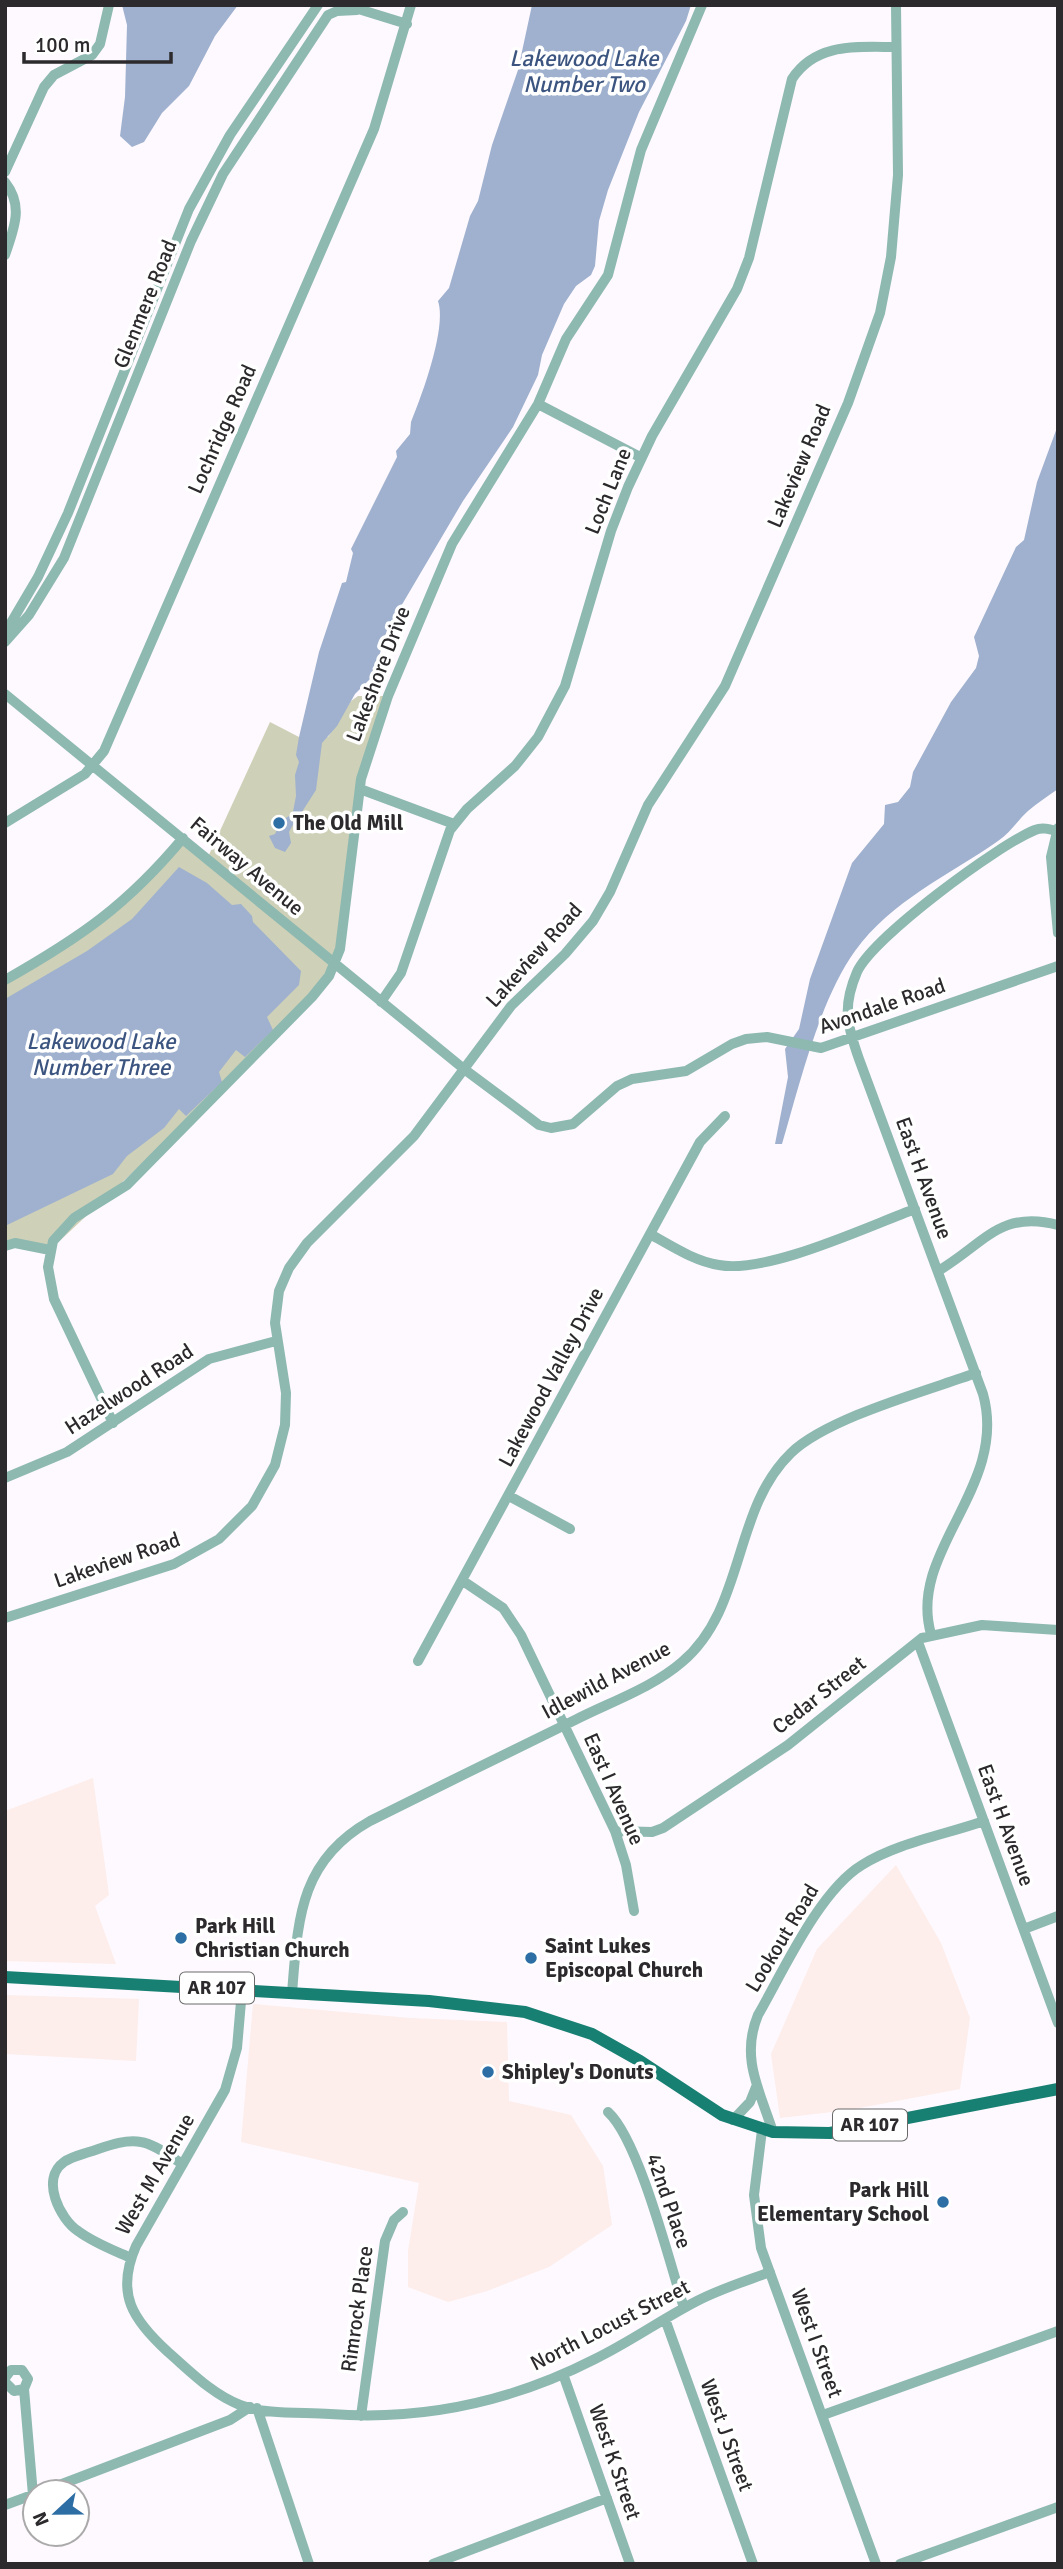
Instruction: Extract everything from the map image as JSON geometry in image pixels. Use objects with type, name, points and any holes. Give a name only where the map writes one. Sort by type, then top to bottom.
[{"type":"main road","name":"AR 107","points":[[5,1977],[501,2007],[550,2018],[615,2046],[733,2120],[767,2131],[830,2133],[1058,2089]]},
{"type":"street","points":[[5,172],[44,87],[54,75],[92,55],[100,44],[109,5]]},
{"type":"street","name":"Glenmere Road","points":[[5,633],[38,577],[68,513],[190,209],[237,124],[318,5]]},
{"type":"street","name":"Lochridge Road","points":[[5,823],[94,765],[104,751],[364,152],[387,91],[411,5]]},
{"type":"street","name":"Lakeshore Drive","points":[[50,1250],[64,1227],[127,1185],[312,997],[329,976],[338,959],[345,929],[360,789],[375,729],[446,556],[468,514],[538,404],[555,358],[608,275],[641,150],[702,5]]},
{"type":"street","name":"Lakeview Road","points":[[5,1618],[174,1564],[207,1548],[241,1519],[263,1489],[283,1440],[286,1393],[276,1341],[276,1308],[289,1268],[307,1243],[414,1136],[511,1006],[581,937],[604,903],[648,805],[725,686],[848,403],[880,313],[893,246],[898,175],[896,5]]},
{"type":"street","name":"Glenmere Road","points":[[5,642],[29,615],[64,558],[191,241],[223,174],[328,15],[353,7],[407,24]]},
{"type":"street","name":"Loch Lane","points":[[381,1002],[401,973],[443,844],[454,824],[515,766],[551,715],[575,656],[611,531],[640,457],[741,279],[765,195],[792,79],[804,65],[821,53],[850,47],[896,47]]},
{"type":"street","points":[[5,181],[14,195],[18,214],[5,255]]},
{"type":"street","points":[[538,404],[640,457]]},
{"type":"street","name":"Fairway Avenue","points":[[5,694],[464,1069]]},
{"type":"street","points":[[360,789],[454,824]]},
{"type":"street","name":"East H Avenue","points":[[931,1634],[926,1607],[930,1587],[988,1448],[986,1402],[846,1022],[851,991],[862,964],[884,937],[1011,844],[1036,830],[1057,830]]},
{"type":"street","points":[[1057,830],[1051,857],[1058,933]]},
{"type":"street","points":[[5,980],[79,936],[124,903],[183,838]]},
{"type":"street","name":"Avondale Road","points":[[464,1069],[531,1122],[561,1127],[580,1119],[607,1093],[632,1079],[686,1071],[732,1044],[767,1037],[814,1049],[1058,966]]},
{"type":"street","name":"Lakewood Valley Drive","points":[[418,1661],[700,1142],[725,1116]]},
{"type":"street","points":[[650,1234],[705,1262],[746,1267],[775,1260],[915,1209]]},
{"type":"street","points":[[938,1271],[1004,1224],[1034,1219],[1058,1225]]},
{"type":"street","points":[[5,1246],[15,1243],[50,1250],[48,1267],[54,1300],[113,1423]]},
{"type":"street","name":"Hazelwood Road","points":[[5,1478],[67,1452],[209,1359],[276,1341]]},
{"type":"street","name":"Idlewild Avenue","points":[[292,1993],[296,1929],[304,1896],[318,1867],[340,1842],[370,1821],[663,1676],[699,1646],[726,1599],[767,1484],[793,1451],[833,1427],[975,1373]]},
{"type":"street","points":[[509,1496],[570,1529]]},
{"type":"street","name":"East I Avenue","points":[[463,1581],[492,1598],[509,1615],[615,1831],[626,1865],[634,1911]]},
{"type":"street","name":"Cedar Street","points":[[615,1831],[652,1832],[663,1828],[788,1745],[931,1634],[982,1625],[1058,1630]]},
{"type":"street","name":"East H Avenue","points":[[918,1642],[1058,2022]]},
{"type":"street","name":"Lookout Road","points":[[767,2131],[750,2056],[755,2023],[837,1886],[861,1865],[877,1857],[984,1821]]},
{"type":"street","points":[[1024,1929],[1058,1916]]},
{"type":"street","name":"West M Avenue","points":[[242,1990],[237,2048],[231,2074],[217,2107],[131,2258],[127,2288],[129,2303],[147,2333],[205,2385],[253,2408]]},
{"type":"street","points":[[733,2120],[750,2102],[756,2087]]},
{"type":"street","name":"42nd Place","points":[[608,2112],[620,2125],[643,2180],[684,2308]]},
{"type":"street","name":"West I Street","points":[[767,2131],[755,2204],[759,2239],[876,2564]]},
{"type":"street","points":[[131,2258],[96,2242],[69,2224],[55,2200],[53,2187],[57,2169],[76,2156],[128,2141],[149,2144],[183,2164]]},
{"type":"street","name":"Rimrock Place","points":[[361,2416],[385,2241],[394,2220],[403,2212]]},
{"type":"street","name":"North Locust Street","points":[[253,2408],[361,2416],[403,2416],[492,2401],[563,2374],[610,2352],[684,2308],[770,2272]]},
{"type":"street","name":"West J Street","points":[[665,2319],[753,2564]]},
{"type":"street","points":[[823,2415],[1058,2331]]},
{"type":"street","points":[[24,2389],[14,2391],[5,2380],[11,2370],[22,2370],[28,2379],[24,2389],[34,2478]]},
{"type":"street","name":"West K Street","points":[[563,2374],[630,2564]]},
{"type":"street","points":[[78,2478],[230,2420],[253,2408],[309,2564]]},
{"type":"street","points":[[433,2564],[466,2558],[607,2498]]},
{"type":"street","points":[[900,2564],[1058,2507]]},
{"type":"shaded area","points":[[93,1778],[109,1895],[95,1906],[116,1964],[5,1961],[5,1811]]},
{"type":"shaded area","points":[[896,1865],[941,1943],[970,2018],[960,2089],[849,2110],[780,2118],[771,2054],[817,1949]]},
{"type":"shaded area","points":[[5,1995],[139,1999],[136,2061],[5,2054]]},
{"type":"shaded area","points":[[253,2004],[410,2018],[507,2022],[509,2101],[571,2115],[603,2166],[612,2225],[549,2267],[487,2291],[448,2302],[408,2287],[408,2251],[419,2183],[241,2142]]},
{"type":"green space","points":[[358,696],[388,696],[367,758],[334,967],[228,1083],[50,1250],[5,1247],[5,979],[91,928],[183,838],[208,857],[270,722],[299,737],[328,737],[351,701]]},
{"type":"water","points":[[122,5],[238,5],[215,36],[189,86],[162,113],[144,142],[132,147],[120,136],[125,97],[127,25]]},
{"type":"water","name":"Lakewood Lake Number Two","points":[[532,5],[691,5],[686,21],[639,112],[608,190],[599,221],[595,266],[591,275],[576,286],[564,304],[542,355],[538,375],[513,427],[463,501],[387,630],[373,676],[355,694],[337,726],[322,743],[316,790],[300,815],[292,817],[296,796],[295,775],[299,762],[296,755],[319,652],[342,583],[346,582],[353,553],[351,549],[397,457],[396,451],[410,434],[411,422],[427,379],[436,344],[440,313],[438,301],[449,288],[470,216],[478,201],[492,145],[518,70]]},
{"type":"water","points":[[1058,425],[1058,789],[1028,811],[998,841],[903,903],[870,933],[855,951],[831,993],[821,1018],[782,1144],[775,1144],[788,1077],[785,1049],[799,1029],[810,979],[852,863],[884,824],[885,805],[898,802],[910,787],[913,772],[951,702],[976,668],[979,656],[974,637],[1016,547],[1024,540],[1037,482]]},
{"type":"water","points":[[289,816],[294,823],[289,832],[291,843],[285,852],[275,848],[269,836],[275,834],[281,821]]},
{"type":"water","name":"Lakewood Lake Number Three","points":[[179,867],[207,883],[232,905],[241,904],[252,916],[253,922],[301,971],[299,985],[267,1017],[273,1030],[245,1057],[236,1050],[219,1072],[222,1082],[186,1116],[179,1109],[164,1128],[127,1156],[113,1174],[5,1226],[5,999],[87,951],[132,919]]},
{"type":"place","name":"The Old Mill","points":[[279,823]]},
{"type":"place","name":"Park Hill Christian Church","points":[[181,1938]]},
{"type":"place","name":"Saint Lukes Episcopal Church","points":[[531,1958]]},
{"type":"place","name":"Shipley's Donuts","points":[[488,2072]]},
{"type":"place","name":"Park Hill Elementary School","points":[[943,2202]]}]
